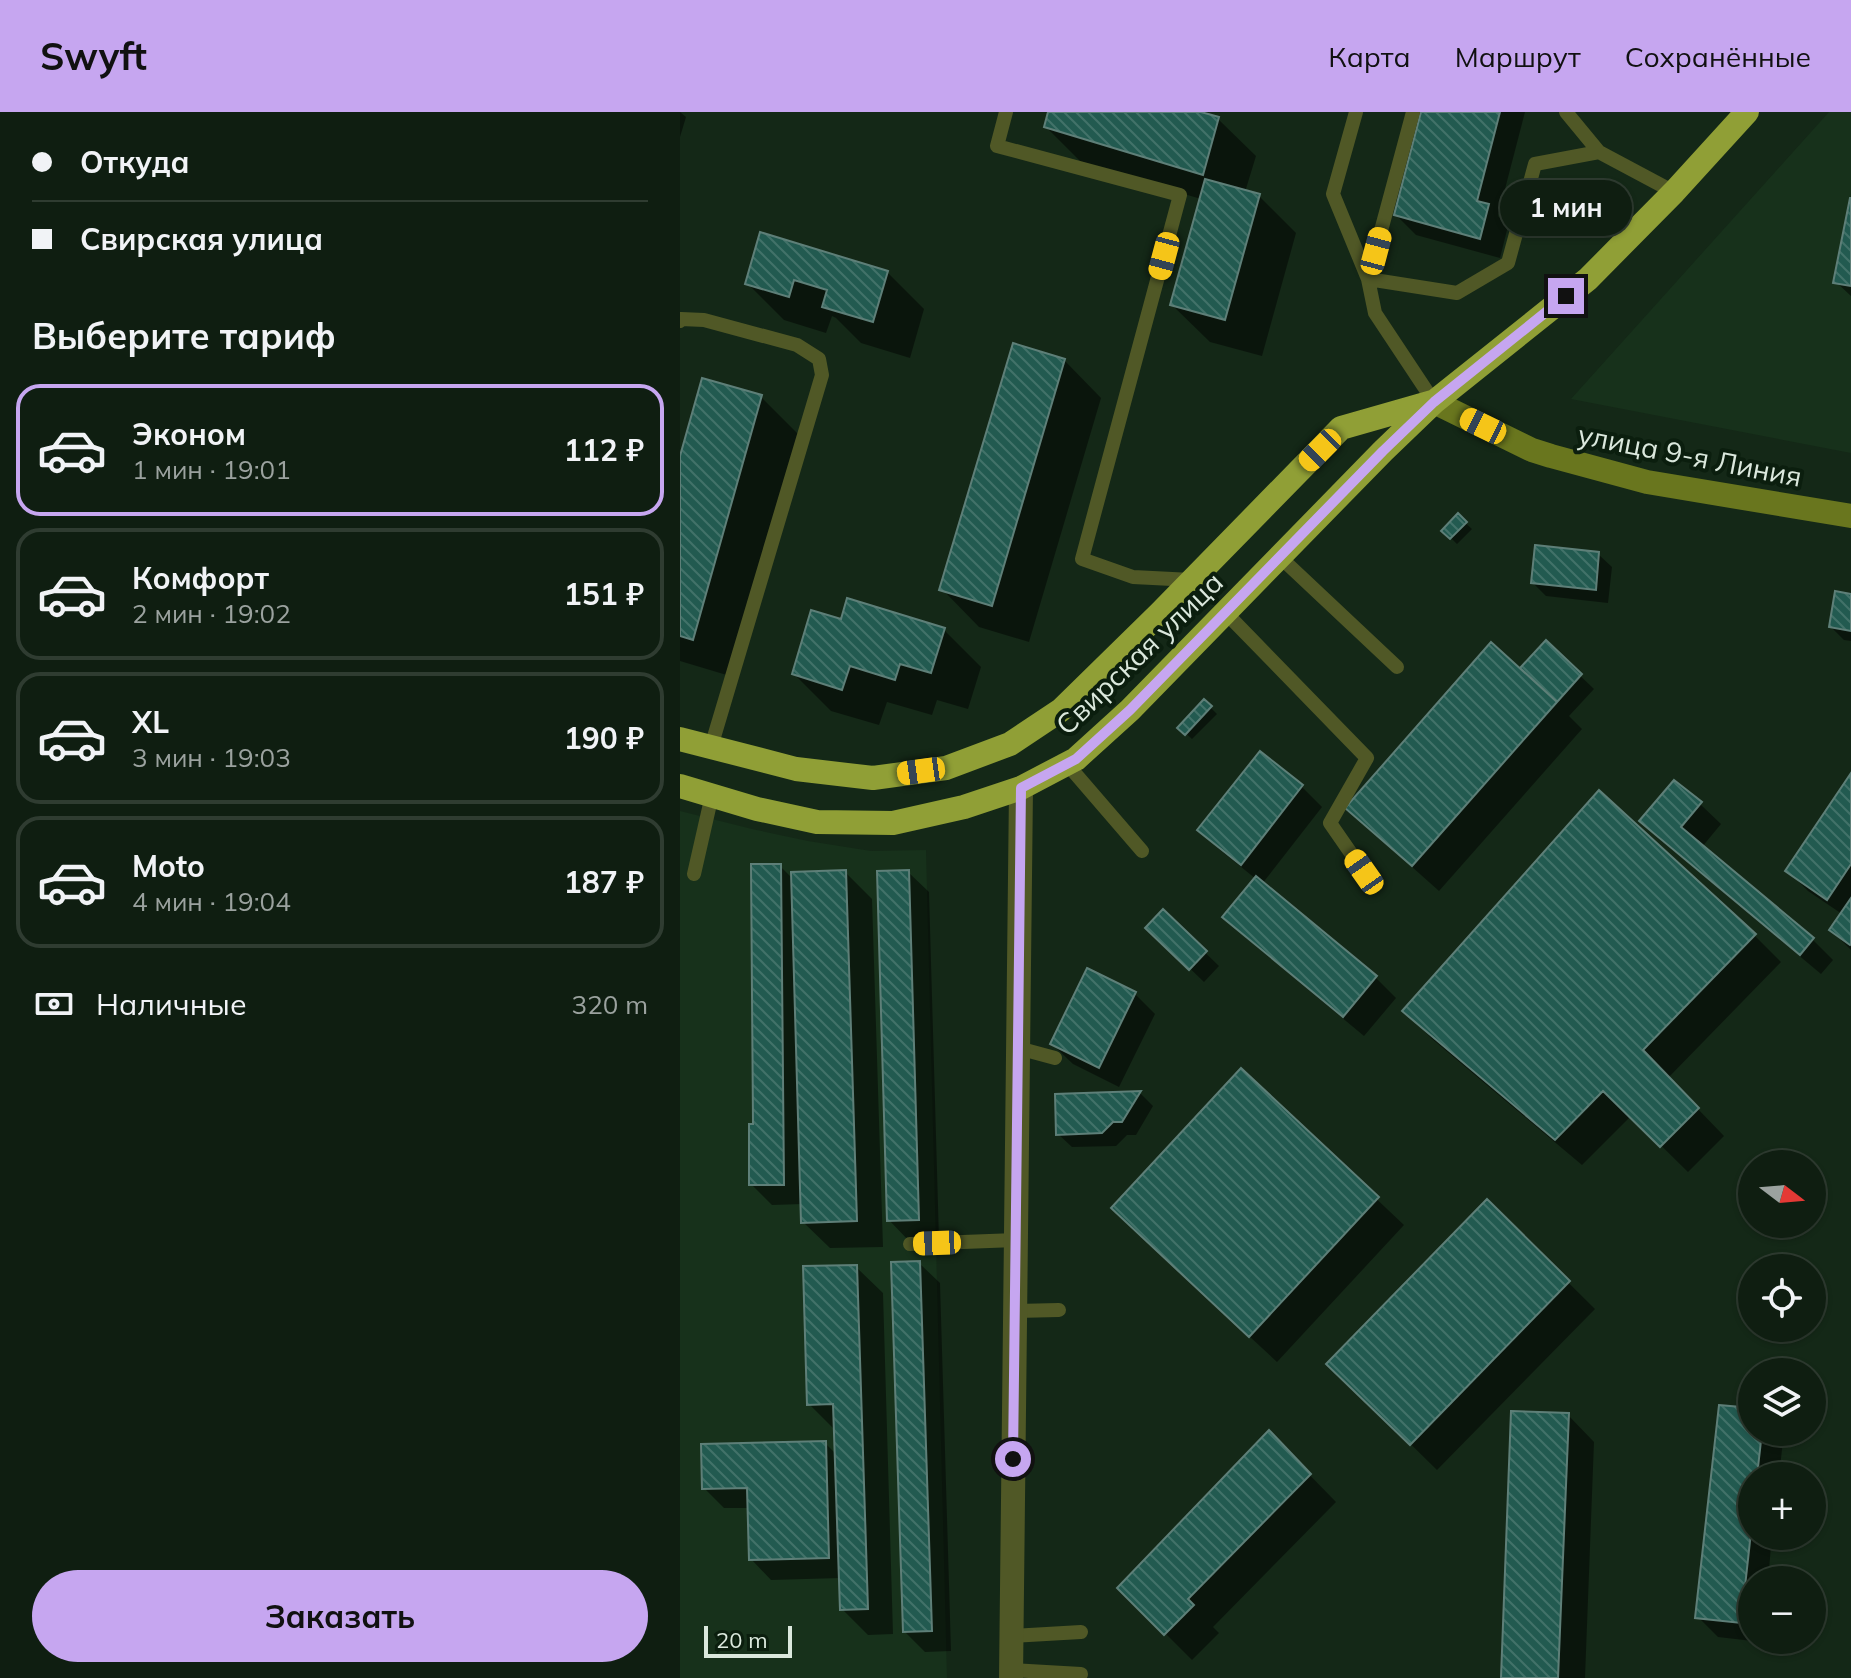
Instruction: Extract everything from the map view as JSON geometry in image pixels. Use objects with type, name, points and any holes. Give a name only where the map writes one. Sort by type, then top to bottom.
[{"type":"highway","name":"Свирская улица","points":[[680,786],[757,809],[817,822],[893,823],[964,807],[1021,788],[1076,759],[1130,710],[1434,402],[1588,279],[1747,112]]},
{"type":"highway","name":"Свирская улица","points":[[680,739],[796,769],[873,778],[946,768],[1010,744],[1061,710],[1341,428],[1434,402]]},
{"type":"street","name":"улица 9-я Линия","points":[[1434,402],[1532,450],[1578,464],[1647,482],[1851,516]]},
{"type":"street","points":[[1011,1674],[1021,788]]},
{"type":"lane","points":[[1006,112],[997,146],[1180,195],[1082,559],[1133,577],[1192,580]]},
{"type":"lane","points":[[1356,112],[1333,194],[1368,279],[1375,313],[1434,402]]},
{"type":"lane","points":[[1368,279],[1413,112]]},
{"type":"lane","points":[[1566,112],[1599,152],[1674,192]]},
{"type":"lane","points":[[1368,279],[1457,293],[1508,263],[1535,164],[1599,152]]},
{"type":"lane","points":[[680,320],[704,320],[797,345],[819,359],[822,375],[711,747]]},
{"type":"lane","points":[[1280,557],[1397,667]]},
{"type":"lane","points":[[1225,612],[1367,758],[1330,823],[1364,872]]},
{"type":"lane","points":[[1067,764],[1142,851]]},
{"type":"lane","points":[[694,874],[712,795]]},
{"type":"lane","points":[[1018,1048],[1055,1058]]},
{"type":"lane","points":[[910,1244],[1016,1240]]},
{"type":"lane","points":[[1015,1311],[1059,1310]]},
{"type":"lane","points":[[1011,1636],[1081,1632]]},
{"type":"lane","points":[[1011,1674],[1081,1674]]},
{"type":"shaded area","points":[[1829,112],[1851,112],[1851,453],[1571,399]]},
{"type":"shaded area","points":[[680,811],[808,841],[871,851],[926,850],[947,1678],[680,1678]]},
{"type":"building","points":[[1048,112],[1201,112],[1219,117],[1203,175],[1044,127]]},
{"type":"building","points":[[1421,112],[1500,112],[1477,201],[1489,204],[1480,239],[1394,215]]},
{"type":"building","points":[[1205,179],[1260,194],[1225,320],[1170,305]]},
{"type":"building","points":[[1851,198],[1851,286],[1833,283]]},
{"type":"building","points":[[760,232],[888,271],[873,322],[822,307],[827,290],[794,280],[789,297],[745,284]]},
{"type":"building","points":[[1013,343],[1065,359],[992,606],[939,590]]},
{"type":"building","points":[[702,378],[762,395],[693,640],[680,636],[680,456]]},
{"type":"building","points":[[1458,513],[1467,522],[1450,539],[1441,531]]},
{"type":"building","points":[[1535,545],[1599,552],[1596,590],[1531,583]]},
{"type":"building","points":[[1835,591],[1851,594],[1851,631],[1829,627]]},
{"type":"building","points":[[847,598],[945,628],[931,673],[900,664],[895,680],[850,666],[842,690],[792,674],[811,610],[841,619]]},
{"type":"building","points":[[1546,640],[1582,674],[1557,702],[1520,668]]},
{"type":"building","points":[[1491,642],[1557,702],[1412,866],[1345,808]]},
{"type":"building","points":[[1204,699],[1212,706],[1185,735],[1177,728]]},
{"type":"building","points":[[1260,751],[1303,785],[1241,865],[1197,830]]},
{"type":"building","points":[[1851,773],[1851,864],[1827,900],[1785,871]]},
{"type":"building","points":[[1674,780],[1702,802],[1681,827],[1814,938],[1800,955],[1639,821]]},
{"type":"building","points":[[1599,790],[1756,934],[1643,1050],[1699,1108],[1660,1147],[1603,1091],[1555,1140],[1402,1011]]},
{"type":"building","points":[[751,864],[781,864],[784,1185],[749,1185],[749,1124],[753,1124]]},
{"type":"building","points":[[846,870],[857,1221],[801,1223],[791,872]]},
{"type":"building","points":[[909,870],[919,1220],[887,1221],[877,871]]},
{"type":"building","points":[[1256,876],[1377,976],[1343,1017],[1222,917]]},
{"type":"building","points":[[1851,898],[1851,944],[1850,945],[1829,930]]},
{"type":"building","points":[[1163,909],[1207,951],[1189,970],[1145,928]]},
{"type":"building","points":[[1087,968],[1136,992],[1099,1068],[1050,1044]]},
{"type":"building","points":[[1241,1068],[1379,1197],[1249,1337],[1111,1208]]},
{"type":"building","points":[[1141,1091],[1122,1122],[1113,1122],[1102,1133],[1056,1135],[1055,1094]]},
{"type":"building","points":[[1487,1199],[1570,1281],[1410,1445],[1326,1364]]},
{"type":"building","points":[[920,1261],[932,1631],[903,1632],[891,1262]]},
{"type":"building","points":[[857,1265],[868,1609],[840,1610],[833,1404],[807,1405],[803,1266]]},
{"type":"building","points":[[1719,1405],[1738,1407],[1738,1446],[1760,1446],[1759,1462],[1738,1462],[1738,1550],[1749,1550],[1747,1566],[1738,1566],[1738,1623],[1695,1618]]},
{"type":"building","points":[[1511,1411],[1569,1413],[1558,1678],[1501,1678]]},
{"type":"building","points":[[1269,1430],[1311,1474],[1188,1599],[1194,1605],[1164,1635],[1117,1588]]},
{"type":"building","points":[[826,1441],[829,1558],[749,1560],[747,1488],[702,1489],[701,1444]]},
{"type":"route","points":[[1013,1459],[1021,788],[1076,759],[1130,710],[1434,402],[1566,296]]}]
